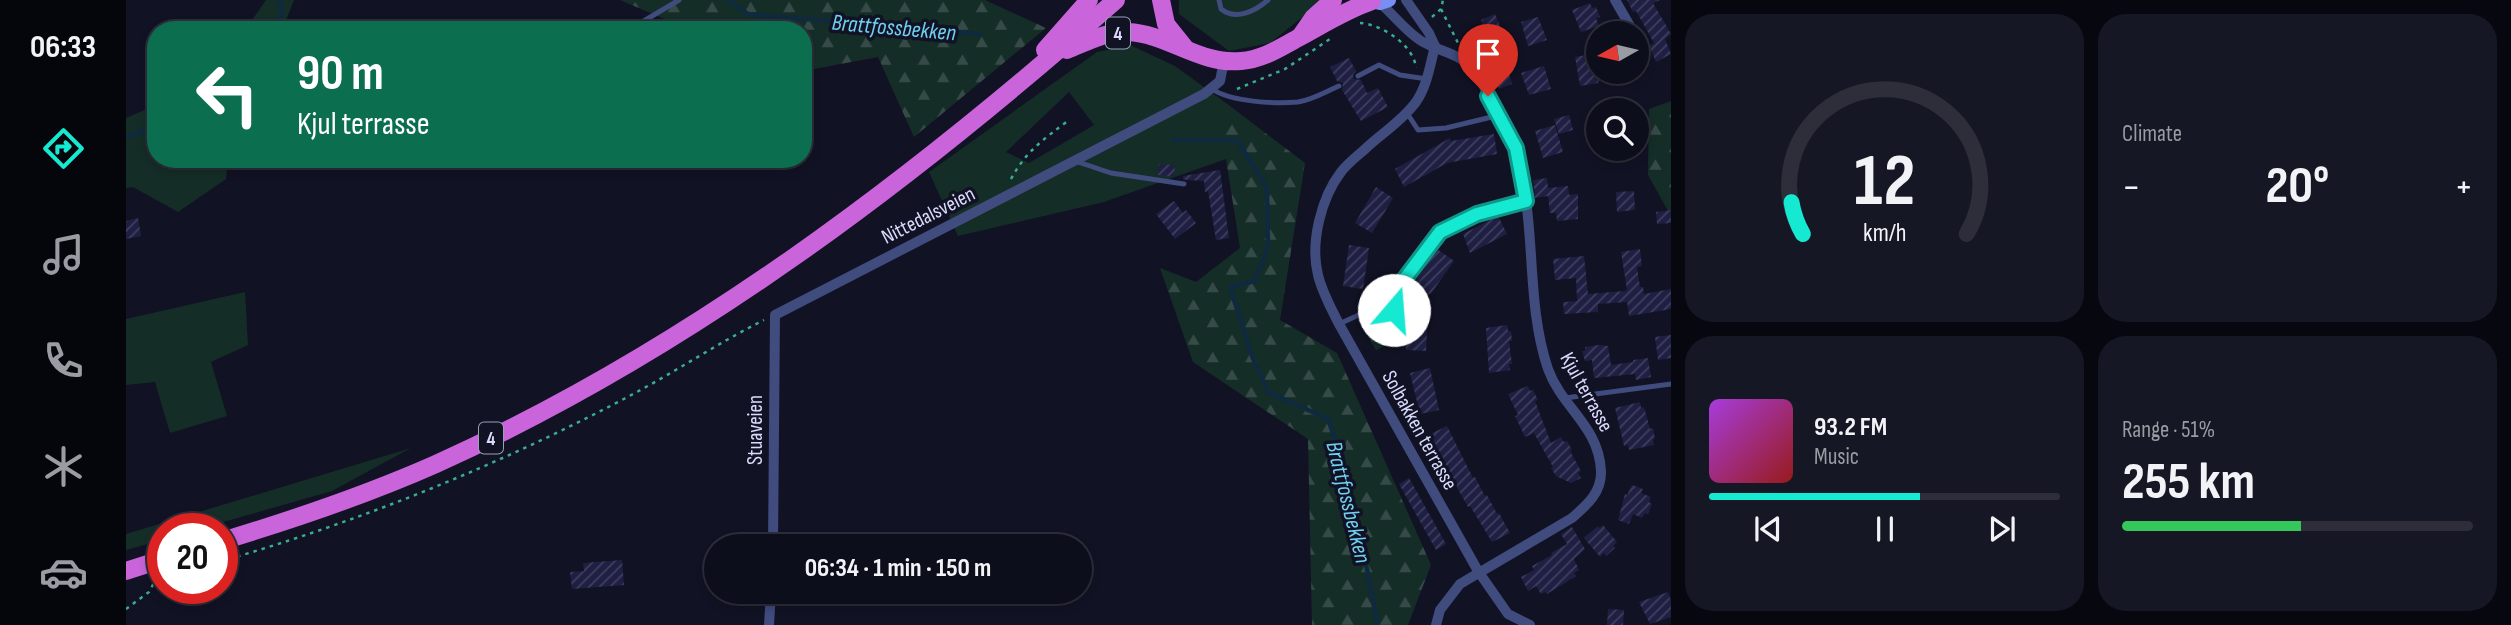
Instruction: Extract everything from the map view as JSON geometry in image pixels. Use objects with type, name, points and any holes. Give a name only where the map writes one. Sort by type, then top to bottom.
[{"type":"highway","name":"4","points":[[1003,98],[1090,0]]},
{"type":"highway","name":"4","points":[[238,536],[309,514],[393,482],[499,434],[582,390],[709,313],[780,266],[902,178],[1003,98],[1116,0]]},
{"type":"highway","points":[[1161,0],[1167,24],[1186,49]]},
{"type":"highway","name":"4","points":[[1300,37],[1313,19],[1333,0]]},
{"type":"highway","name":"4","points":[[1051,57],[1093,39],[1120,33],[1139,34],[1206,58],[1239,62],[1260,57],[1320,28],[1348,10],[1377,1]]},
{"type":"highway","points":[[126,571],[147,564]]},
{"type":"street","points":[[1406,0],[1435,46]]},
{"type":"street","points":[[1615,0],[1627,21]]},
{"type":"street","name":"Kjul terrasse","points":[[1377,1],[1422,42],[1464,61],[1471,68],[1500,115],[1516,148],[1526,201],[1534,296],[1549,372],[1591,433],[1599,454],[1601,474],[1597,492],[1572,518],[1460,584],[1440,610],[1436,625]]},
{"type":"street","name":"Solbakken terrasse","points":[[1435,46],[1422,79],[1418,100],[1342,171],[1330,189],[1320,217],[1315,257],[1317,273],[1339,324],[1507,619],[1530,625]]},
{"type":"street","points":[[1217,92],[1224,61]]},
{"type":"street","name":"Nittedalsveien","points":[[775,315],[1217,92]]},
{"type":"street","name":"Stuaveien","points":[[773,534],[775,315]]},
{"type":"street","points":[[769,625],[770,604]]},
{"type":"lane","points":[[644,21],[679,0]]},
{"type":"lane","points":[[1219,0],[1221,9],[1232,14],[1252,12],[1268,0]]},
{"type":"lane","points":[[1358,76],[1379,65],[1400,75],[1422,79]]},
{"type":"lane","points":[[1217,92],[1241,100],[1300,102],[1339,86]]},
{"type":"lane","points":[[1407,113],[1418,130],[1446,128],[1500,115]]},
{"type":"lane","points":[[1076,161],[1111,173],[1184,184]]},
{"type":"lane","points":[[1394,342],[1394,310],[1400,285],[1440,232],[1477,214],[1526,201]]},
{"type":"lane","points":[[1339,324],[1374,309],[1394,310]]},
{"type":"lane","points":[[1565,398],[1671,384]]},
{"type":"path","points":[[1443,0],[1441,9],[1462,50],[1464,61]]},
{"type":"path","points":[[1429,18],[1441,9]]},
{"type":"path","points":[[1357,23],[1378,27],[1397,40],[1415,62],[1422,79]]},
{"type":"path","points":[[1217,92],[1285,69],[1338,33]]},
{"type":"path","points":[[1001,200],[1020,162],[1029,151],[1069,120]]},
{"type":"path","points":[[635,393],[743,330],[775,315]]},
{"type":"path","points":[[126,610],[147,594]]},
{"type":"green space","points":[[266,0],[294,0],[286,21],[251,21]]},
{"type":"green space","points":[[620,0],[985,0],[1046,28],[914,137],[878,57],[812,69],[812,21],[669,21]]},
{"type":"green space","points":[[1179,0],[1324,0],[1270,43],[1229,51],[1179,14]]},
{"type":"green space","points":[[1130,45],[1175,66],[1226,103],[1226,159],[1104,202],[958,236],[929,172],[1097,52]],"holes":[[[1069,92],[1094,125],[1029,163],[1006,152]]]},
{"type":"green space","points":[[1671,101],[1671,216],[1648,175],[1649,109]]},
{"type":"green space","points":[[1226,103],[1305,163],[1280,320],[1337,353],[1431,565],[1408,625],[1312,625],[1308,439],[1193,362],[1160,268],[1196,282],[1240,248],[1226,159]]},
{"type":"green space","points":[[147,109],[147,168],[227,168],[226,179],[178,212],[133,187],[126,188],[126,118]]},
{"type":"green space","points":[[245,292],[248,345],[211,362],[227,416],[170,433],[155,382],[126,385],[126,319]]},
{"type":"green space","points":[[1376,313],[1390,316],[1391,343],[1376,350],[1358,320]]},
{"type":"green space","points":[[411,448],[332,491],[238,518],[238,513],[196,513]]},
{"type":"green space","points":[[147,528],[147,544],[126,550],[126,534]]},
{"type":"building","points":[[1627,0],[1660,0],[1653,3],[1671,34],[1665,39],[1671,54],[1656,62],[1649,46],[1654,43],[1649,34],[1649,21],[1642,21],[1636,11],[1633,12]]},
{"type":"building","points":[[1590,3],[1592,8],[1596,7],[1600,17],[1596,18],[1597,21],[1586,21],[1586,30],[1581,32],[1572,10]]},
{"type":"building","points":[[1495,14],[1503,33],[1488,39],[1481,20]]},
{"type":"building","points":[[1538,17],[1547,40],[1528,46],[1521,22]]},
{"type":"building","points":[[1586,55],[1586,84],[1592,84],[1580,86],[1575,57]]},
{"type":"building","points":[[1349,58],[1356,71],[1354,79],[1361,80],[1367,93],[1378,88],[1388,107],[1361,121],[1342,90],[1343,83],[1337,81],[1330,67]]},
{"type":"building","points":[[1544,66],[1551,89],[1529,95],[1521,73]]},
{"type":"building","points":[[1508,70],[1512,84],[1499,89],[1494,75]]},
{"type":"building","points":[[1569,115],[1573,130],[1559,134],[1554,119]]},
{"type":"building","points":[[1555,125],[1563,152],[1543,158],[1535,131]]},
{"type":"building","points":[[1494,134],[1497,154],[1447,163],[1404,187],[1395,169],[1450,138],[1451,141]]},
{"type":"building","points":[[1159,164],[1175,165],[1174,177],[1158,175]]},
{"type":"building","points":[[1220,170],[1229,238],[1216,240],[1204,181],[1187,180],[1183,179],[1183,176]]},
{"type":"building","points":[[1547,178],[1548,188],[1568,186],[1569,195],[1578,194],[1578,219],[1557,221],[1556,213],[1550,213],[1548,196],[1535,198],[1533,180]]},
{"type":"building","points":[[1376,187],[1393,198],[1372,233],[1355,223]]},
{"type":"building","points":[[1634,191],[1635,210],[1617,212],[1616,192]]},
{"type":"building","points":[[1174,201],[1183,213],[1186,210],[1196,223],[1175,239],[1156,214]]},
{"type":"building","points":[[1671,210],[1671,223],[1657,224],[1656,212]]},
{"type":"building","points":[[1498,216],[1507,234],[1470,253],[1463,234]]},
{"type":"building","points":[[138,218],[141,236],[126,239],[126,221]]},
{"type":"building","points":[[1349,245],[1369,248],[1363,289],[1343,286]]},
{"type":"building","points":[[1437,249],[1454,261],[1430,295],[1414,283]]},
{"type":"building","points":[[1640,249],[1642,266],[1637,267],[1640,287],[1643,287],[1644,294],[1671,289],[1671,309],[1629,316],[1627,302],[1598,304],[1598,312],[1564,314],[1563,302],[1577,301],[1576,278],[1555,280],[1553,259],[1584,256],[1588,294],[1625,291],[1621,252]]},
{"type":"building","points":[[1408,309],[1428,310],[1426,351],[1406,350]]},
{"type":"building","points":[[1507,325],[1512,341],[1509,341],[1512,364],[1509,364],[1510,370],[1489,373],[1486,328]]},
{"type":"building","points":[[1671,335],[1671,358],[1658,360],[1655,337]]},
{"type":"building","points":[[1608,346],[1611,365],[1648,358],[1651,377],[1636,380],[1635,374],[1594,378],[1592,360],[1585,361],[1582,351],[1585,351],[1585,347]]},
{"type":"building","points":[[1430,368],[1439,410],[1420,414],[1410,373]]},
{"type":"building","points":[[1528,386],[1538,400],[1535,401],[1551,443],[1561,437],[1564,442],[1567,441],[1581,471],[1578,473],[1581,478],[1571,483],[1556,476],[1534,433],[1525,437],[1508,394]]},
{"type":"building","points":[[1640,402],[1650,429],[1653,428],[1654,445],[1629,450],[1628,445],[1624,446],[1615,408]]},
{"type":"building","points":[[1447,426],[1473,478],[1475,477],[1510,533],[1492,542],[1449,473],[1447,474],[1428,435]]},
{"type":"building","points":[[1409,478],[1446,544],[1436,550],[1399,484]]},
{"type":"building","points":[[1632,485],[1643,489],[1641,493],[1651,497],[1649,502],[1652,504],[1648,514],[1645,513],[1642,518],[1633,514],[1629,524],[1618,520],[1625,494],[1627,495]]},
{"type":"building","points":[[1603,525],[1617,542],[1613,546],[1615,548],[1606,556],[1604,553],[1600,557],[1584,538]]},
{"type":"building","points":[[1572,527],[1585,549],[1574,559],[1579,570],[1574,573],[1576,576],[1547,594],[1541,594],[1536,586],[1528,591],[1521,577],[1534,570],[1532,566],[1567,544],[1561,534]]},
{"type":"building","points":[[622,560],[624,585],[572,589],[570,572],[584,571],[583,563]]},
{"type":"building","points":[[1668,592],[1671,617],[1650,624],[1639,602]]},
{"type":"building","points":[[1608,609],[1624,610],[1623,625],[1607,625]]},
{"type":"waterway","name":"Brattfossbekken","points":[[277,21],[283,12],[279,0]]},
{"type":"waterway","name":"Brattfossbekken","points":[[728,0],[748,14],[980,34]]},
{"type":"waterway","name":"Brattfossbekken","points":[[126,137],[147,130]]},
{"type":"waterway","name":"Brattfossbekken","points":[[1173,140],[1237,140],[1267,188],[1268,246],[1255,281],[1230,287],[1252,356],[1268,392],[1328,419],[1357,519],[1376,625]]},
{"type":"route","points":[[1394,310],[1400,285],[1440,232],[1477,214],[1526,201],[1516,148],[1488,96]]}]
